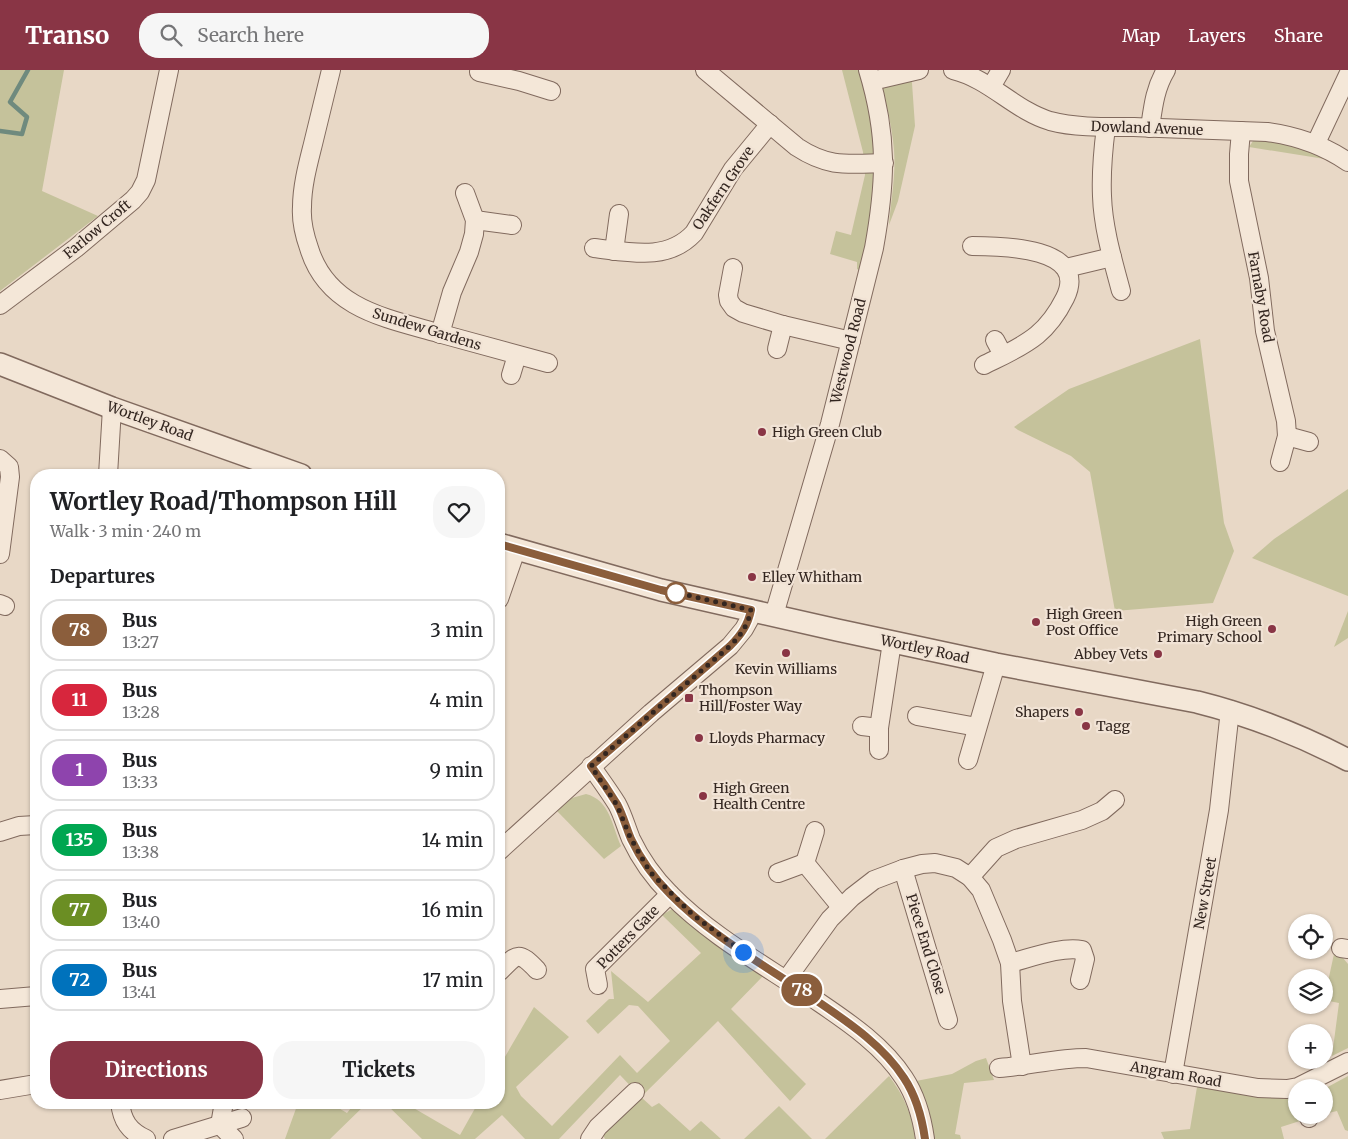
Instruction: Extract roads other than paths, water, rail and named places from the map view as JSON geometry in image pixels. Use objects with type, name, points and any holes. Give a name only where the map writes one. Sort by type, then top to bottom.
[{"type":"street","name":"Farlow Croft","points":[[0,305],[76,248],[140,192],[146,180],[169,70]]},
{"type":"street","name":"Sundew Gardens","points":[[331,70],[304,185],[302,222],[311,255],[317,269],[326,282],[338,294],[352,303],[386,318],[548,363]]},
{"type":"street","points":[[705,70],[798,147],[813,157],[826,162],[842,164],[884,163]]},
{"type":"street","points":[[870,76],[919,70]]},
{"type":"street","name":"Dowland Avenue","points":[[953,70],[966,73],[991,87],[1019,108],[1052,121],[1106,127],[1287,134],[1316,143],[1348,162]]},
{"type":"street","points":[[991,87],[1001,70]]},
{"type":"street","points":[[1150,128],[1156,92],[1166,70]]},
{"type":"street","points":[[479,72],[520,76],[551,91]]},
{"type":"street","points":[[1316,143],[1348,75]]},
{"type":"street","name":"Westwood Road","points":[[774,615],[812,488],[851,341],[878,226],[884,163],[881,118],[870,76]]},
{"type":"street","name":"Oakfern Grove","points":[[594,248],[631,253],[657,252],[672,248],[688,240],[733,169],[770,124]]},
{"type":"street","points":[[1106,127],[1102,159],[1102,198],[1112,257],[1121,291]]},
{"type":"street","name":"Farnaby Road","points":[[1241,131],[1239,181],[1259,278],[1265,331],[1281,397],[1287,436],[1280,462]]},
{"type":"street","points":[[440,334],[452,292],[469,252],[474,234],[475,220],[465,193]]},
{"type":"street","points":[[614,251],[619,214]]},
{"type":"street","points":[[475,220],[512,224]]},
{"type":"street","points":[[972,246],[1031,251],[1055,259],[1066,268],[1070,280],[1068,292],[1050,322],[1025,344],[999,347],[984,365]]},
{"type":"street","points":[[1066,268],[1112,257]]},
{"type":"street","points":[[734,268],[728,294],[729,301],[734,308],[743,313],[851,341]]},
{"type":"street","points":[[777,349],[783,324]]},
{"type":"street","points":[[511,375],[517,355]]},
{"type":"street","name":"Wortley Road","points":[[0,364],[112,408],[284,469]]},
{"type":"street","points":[[108,469],[112,408]]},
{"type":"street","points":[[1287,436],[1309,442]]},
{"type":"street","points":[[0,459],[9,467],[10,478],[0,554]]},
{"type":"street","points":[[505,560],[507,547]]},
{"type":"street","name":"Wortley Road","points":[[507,547],[661,590],[996,664],[1170,696],[1230,710],[1348,760]]},
{"type":"street","points":[[505,845],[591,766],[734,641],[749,620],[751,610]]},
{"type":"street","points":[[879,750],[871,727],[892,642]]},
{"type":"street","points":[[968,760],[996,664]]},
{"type":"street","name":"New Street","points":[[1173,1074],[1220,810],[1230,710]]},
{"type":"street","points":[[917,716],[977,727]]},
{"type":"street","points":[[591,766],[617,805],[638,854],[650,872],[693,915],[740,950],[852,1026],[886,1056],[900,1072],[910,1089],[922,1120],[925,1139]]},
{"type":"street","points":[[970,877],[996,848],[1016,839],[1082,820],[1102,811],[1115,800]]},
{"type":"street","points":[[0,832],[19,826],[30,825]]},
{"type":"street","points":[[805,863],[815,831]]},
{"type":"street","points":[[778,873],[805,863]]},
{"type":"street","points":[[805,863],[841,907]]},
{"type":"street","points":[[786,980],[808,948],[841,907],[874,880],[903,869],[935,863],[956,868],[970,877],[981,890],[993,914],[1010,963],[1012,1001],[1022,1066]]},
{"type":"street","name":"Piece End Close","points":[[903,869],[948,1020]]},
{"type":"street","name":"Potters Gate","points":[[598,985],[595,969],[670,894]]},
{"type":"street","points":[[1010,963],[1052,952],[1074,949],[1082,950],[1085,959],[1080,980]]},
{"type":"street","points":[[505,966],[513,958],[519,956],[525,957],[537,970]]},
{"type":"street","points":[[0,999],[30,996]]},
{"type":"street","name":"Angram Road","points":[[999,1068],[1069,1058],[1086,1058],[1258,1088],[1288,1089]]},
{"type":"street","name":"Angram Road","points":[[1314,1079],[1348,1062]]},
{"type":"street","points":[[0,1090],[30,1085]]},
{"type":"street","points":[[590,1139],[598,1127],[635,1092]]},
{"type":"street","points":[[122,1109],[125,1123],[135,1134],[146,1139]]},
{"type":"street","points":[[220,1125],[223,1109]]},
{"type":"street","points":[[173,1139],[242,1118]]},
{"type":"street","points":[[220,1125],[234,1139]]},
{"type":"waterway","points":[[0,131],[22,134],[27,117],[10,102],[28,70]]},
{"type":"place","name":"High Green Club","points":[[762,432]]},
{"type":"place","name":"Elley Whitham","points":[[752,577]]},
{"type":"place","name":"High Green Post Office","points":[[1036,622]]},
{"type":"place","name":"High Green Primary School","points":[[1272,629]]},
{"type":"place","name":"Kevin Williams","points":[[786,653]]},
{"type":"place","name":"Abbey Vets","points":[[1158,654]]},
{"type":"place","name":"Thompson Hill/Foster Way","points":[[689,698]]},
{"type":"place","name":"Shapers","points":[[1079,712]]},
{"type":"place","name":"Tagg","points":[[1086,726]]},
{"type":"place","name":"Lloyds Pharmacy","points":[[699,738]]},
{"type":"place","name":"High Green Health Centre","points":[[703,796]]}]
